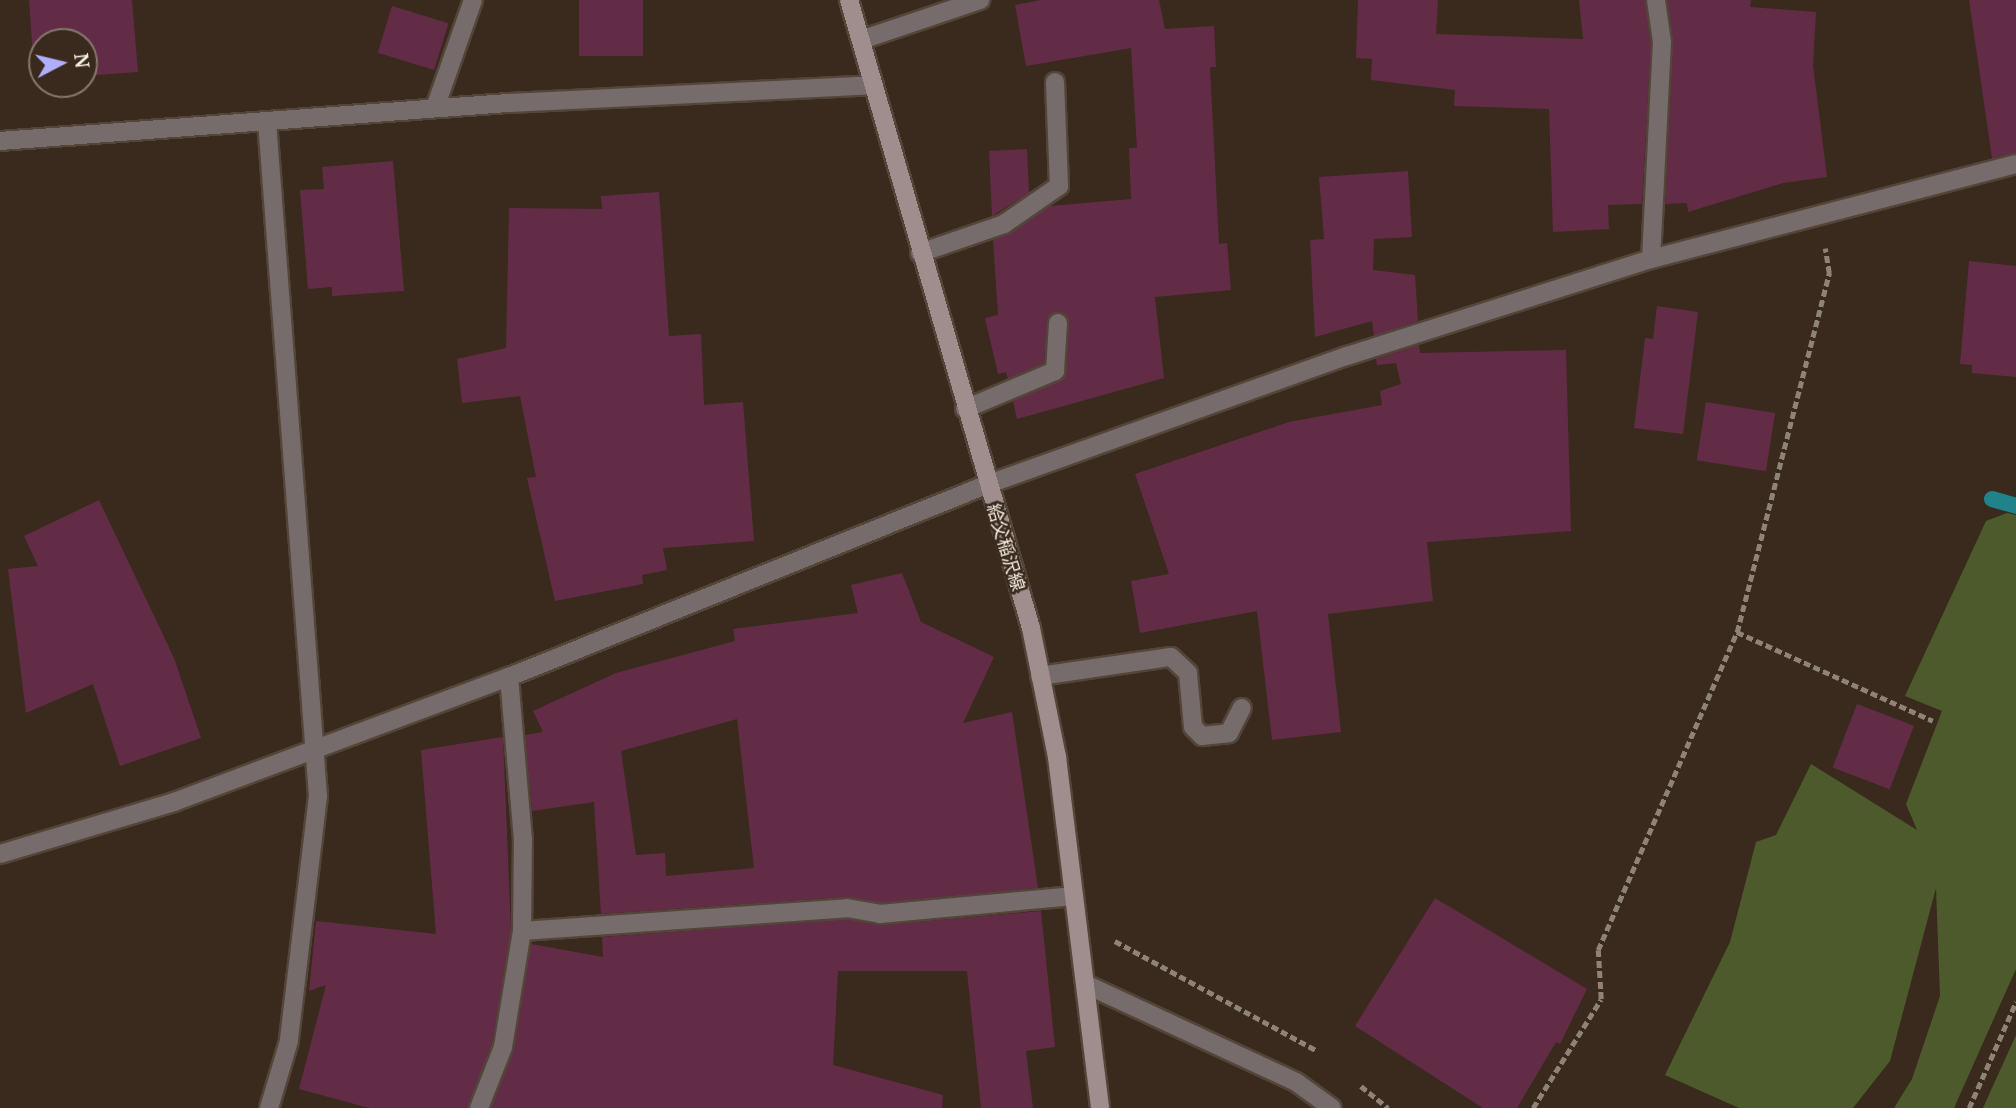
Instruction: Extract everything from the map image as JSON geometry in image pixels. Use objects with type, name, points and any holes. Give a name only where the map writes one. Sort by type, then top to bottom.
[{"type":"main road","name":"給父稲沢線","points":[[849,0],[1040,676],[1074,896],[1100,1108]]},
{"type":"street","points":[[435,108],[473,0]]},
{"type":"street","points":[[860,40],[980,0]]},
{"type":"street","points":[[1651,259],[1662,42],[1656,0]]},
{"type":"street","points":[[920,253],[1004,224],[1059,186],[1055,82]]},
{"type":"street","points":[[0,141],[435,108],[874,85]]},
{"type":"street","points":[[267,121],[318,796],[289,1041],[269,1108]]},
{"type":"street","points":[[0,854],[174,802],[509,677],[986,485],[1346,356],[1651,259],[2016,164]]},
{"type":"street","points":[[965,410],[1055,371],[1058,323]]},
{"type":"street","points":[[1040,676],[1171,657],[1188,673],[1194,727],[1202,736],[1229,733],[1242,708]]},
{"type":"street","points":[[479,1108],[503,1047],[522,931],[523,840],[509,677]]},
{"type":"street","points":[[522,931],[847,908],[880,914],[1074,896]]},
{"type":"street","points":[[1085,984],[1296,1082],[1332,1108]]},
{"type":"path","points":[[1533,1108],[1601,999],[1598,950],[1737,632],[1829,273],[1820,213]]},
{"type":"path","points":[[1737,632],[1933,721]]},
{"type":"path","points":[[1077,921],[1325,1057]]},
{"type":"path","points":[[1969,1108],[2016,1002]]},
{"type":"path","points":[[1356,1082],[1388,1108]]},
{"type":"green space","points":[[2007,513],[2016,515],[2016,969],[1954,1108],[1894,1108],[1912,1079],[1940,996],[1936,888],[1890,1061],[1853,1108],[1739,1108],[1665,1075],[1730,942],[1756,842],[1776,835],[1811,764],[1917,830],[1906,804],[1942,711],[1905,696],[1986,521]]},
{"type":"green space","points":[[2016,1035],[2016,1108],[1983,1108]]},
{"type":"building","points":[[29,0],[132,0],[138,72],[98,75],[98,28],[31,28]]},
{"type":"building","points":[[579,0],[643,0],[643,56],[579,56]]},
{"type":"building","points":[[1041,0],[1159,0],[1165,29],[1214,26],[1216,67],[1210,67],[1219,244],[1227,243],[1231,290],[1155,297],[1164,378],[1017,419],[1013,401],[1065,377],[1069,323],[1059,312],[1048,317],[1044,363],[1008,379],[1006,372],[998,374],[985,318],[998,315],[993,240],[1050,206],[1131,199],[1129,148],[1137,148],[1131,48],[1026,66],[1015,5]]},
{"type":"building","points":[[1358,0],[1438,0],[1436,34],[1583,39],[1579,0],[1645,0],[1651,43],[1642,204],[1608,205],[1609,229],[1553,232],[1549,109],[1454,106],[1455,90],[1371,80],[1372,59],[1356,58]]},
{"type":"building","points":[[1667,0],[1751,0],[1750,7],[1816,12],[1813,65],[1827,177],[1783,183],[1688,212],[1687,203],[1665,204],[1673,43]]},
{"type":"building","points":[[1969,0],[2016,0],[2016,153],[1992,158]]},
{"type":"building","points":[[392,6],[448,23],[434,70],[378,53]]},
{"type":"building","points":[[1027,149],[1029,193],[992,216],[989,151]]},
{"type":"building","points":[[393,161],[404,291],[332,296],[332,287],[308,289],[300,190],[324,189],[322,167]]},
{"type":"building","points":[[1408,171],[1412,237],[1374,239],[1373,270],[1415,275],[1418,321],[1374,336],[1372,321],[1315,337],[1310,240],[1324,239],[1319,177]]},
{"type":"building","points":[[659,192],[669,336],[701,334],[704,405],[743,402],[754,541],[663,548],[667,570],[642,575],[643,584],[555,601],[527,478],[536,477],[520,396],[462,403],[457,359],[506,348],[509,208],[602,209],[601,196]]},
{"type":"building","points":[[1969,261],[2016,266],[2016,377],[1972,373],[1972,365],[1960,364]]},
{"type":"building","points":[[1657,306],[1698,312],[1683,434],[1634,428],[1645,338],[1653,339]]},
{"type":"building","points":[[1419,345],[1420,353],[1566,350],[1571,531],[1427,542],[1433,601],[1328,614],[1341,732],[1272,740],[1257,611],[1140,633],[1131,581],[1169,574],[1135,474],[1289,422],[1382,405],[1380,391],[1401,384],[1396,363],[1377,365],[1376,359]]},
{"type":"building","points":[[1706,402],[1775,413],[1766,471],[1697,460]]},
{"type":"building","points":[[99,500],[174,658],[201,738],[120,766],[93,684],[26,713],[8,569],[38,566],[24,536]]},
{"type":"building","points":[[902,573],[921,622],[994,657],[963,723],[1012,712],[1038,888],[880,903],[846,897],[601,914],[594,802],[532,811],[525,735],[543,732],[533,711],[616,673],[735,641],[733,629],[858,613],[851,585]],"holes":[[[737,719],[754,868],[666,876],[665,853],[636,855],[621,751]]]},
{"type":"building","points":[[1857,704],[1914,726],[1890,789],[1833,767]]},
{"type":"building","points":[[503,737],[511,930],[492,1044],[468,1108],[369,1108],[299,1089],[326,985],[309,991],[316,921],[436,934],[421,750]]},
{"type":"building","points":[[1435,898],[1587,989],[1560,1044],[1556,1042],[1517,1108],[1483,1108],[1355,1026]]},
{"type":"building","points":[[1041,911],[1055,1047],[1026,1051],[1033,1108],[981,1108],[967,971],[838,971],[833,1065],[943,1095],[942,1108],[491,1108],[514,1049],[531,944],[603,957],[602,937],[846,919],[881,925]]},
{"type":"waterway","points":[[1992,499],[2016,506]]}]
